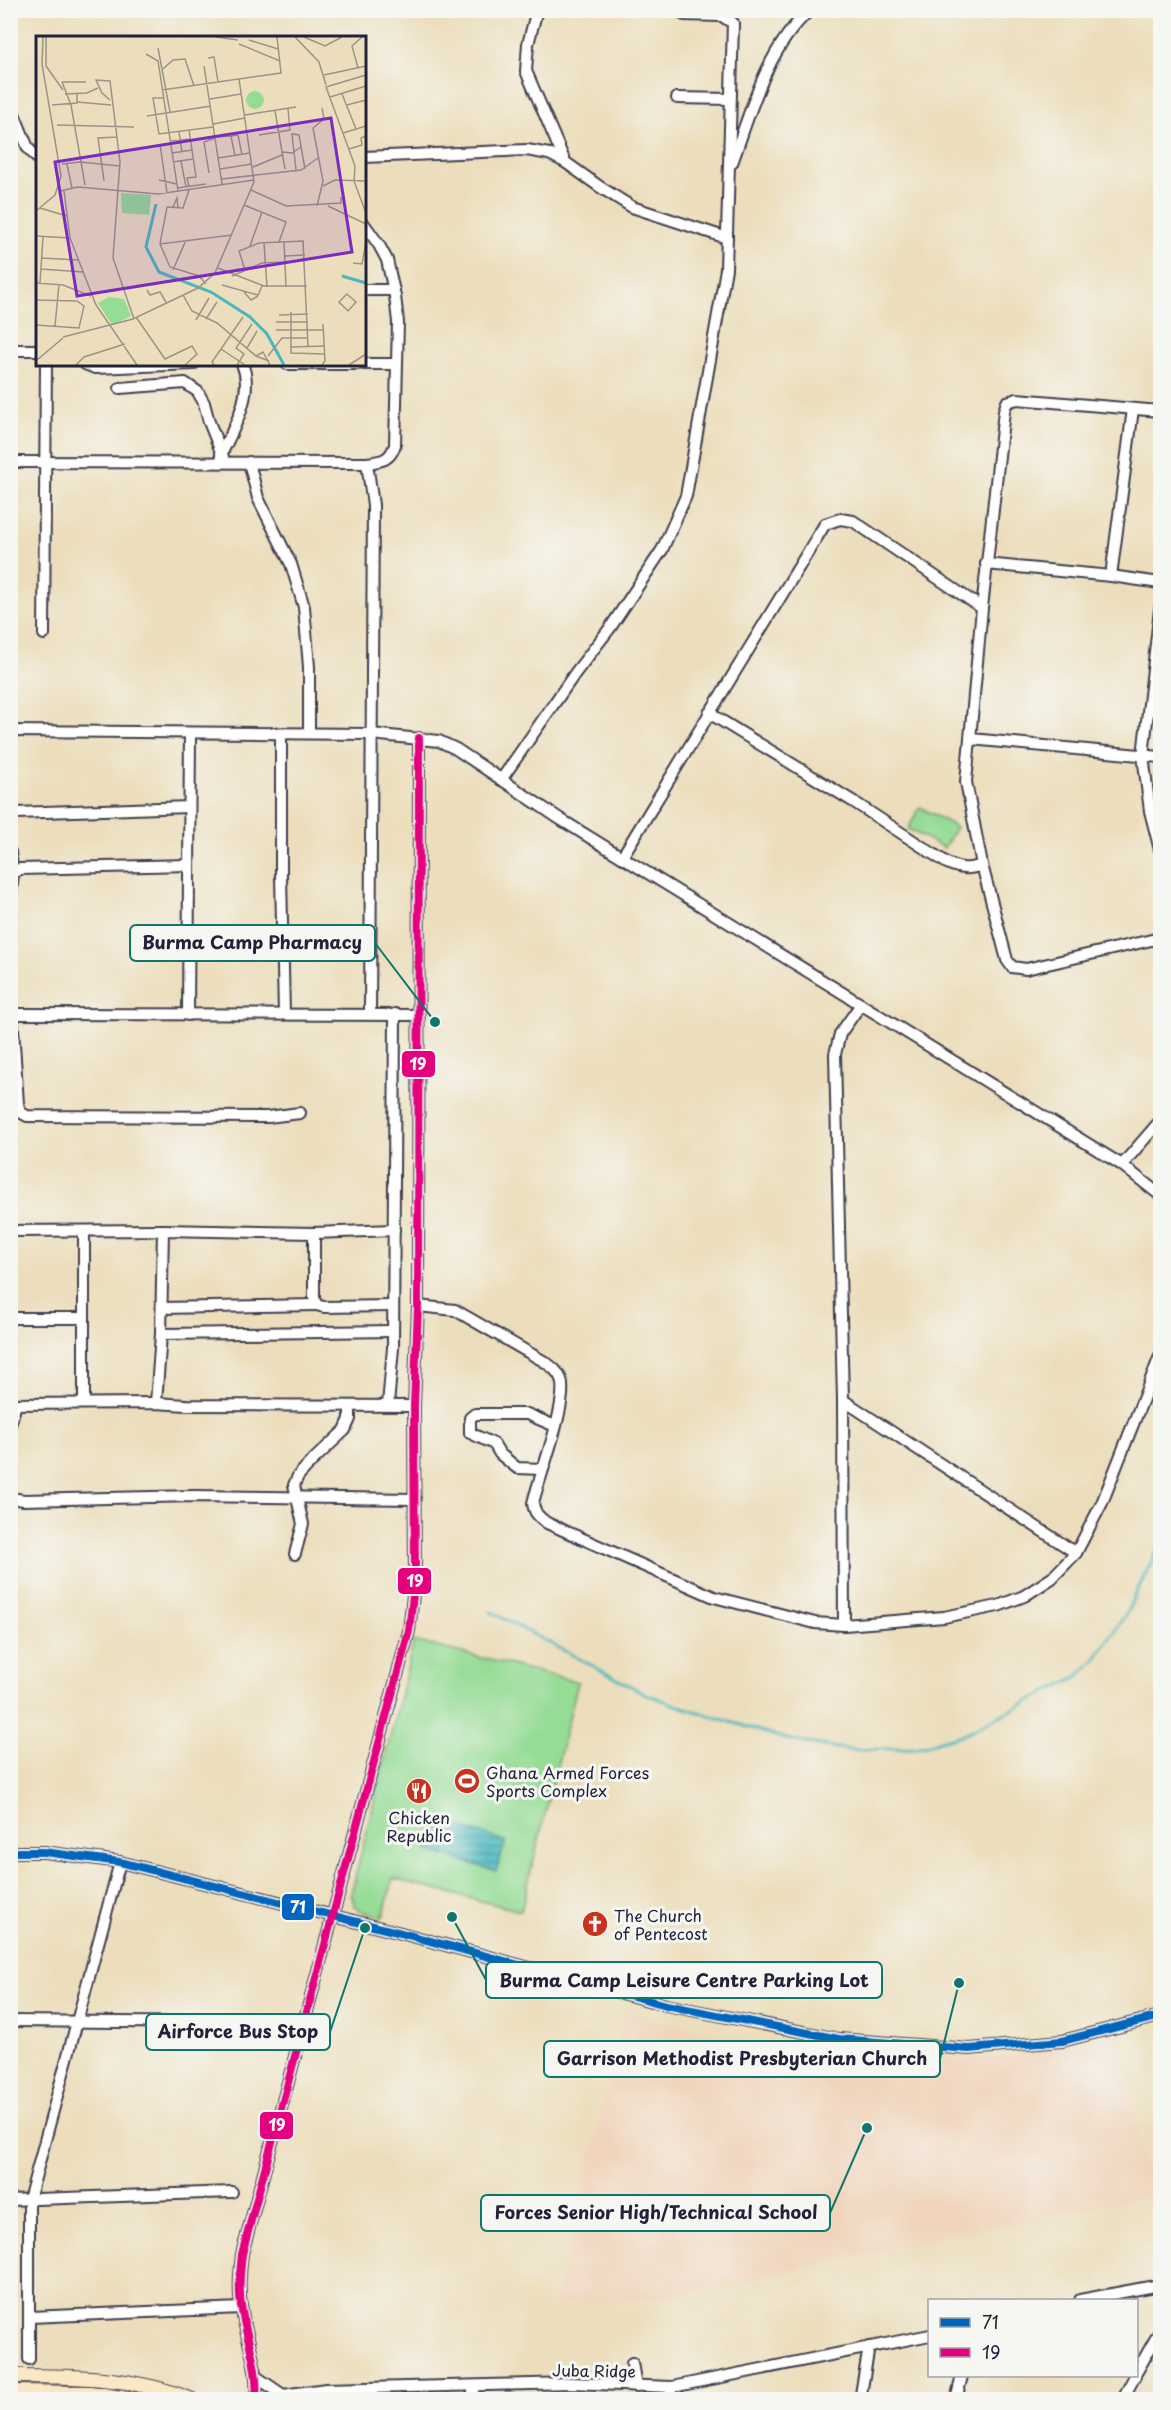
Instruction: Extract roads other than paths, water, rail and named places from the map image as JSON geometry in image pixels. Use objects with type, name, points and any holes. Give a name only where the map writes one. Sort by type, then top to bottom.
[{"type":"main road","points":[[10,2376],[77,2376],[123,2380],[176,2393],[192,2400]]},
{"type":"main road","points":[[10,2392],[90,2393],[134,2400]]},
{"type":"street","points":[[537,10],[528,44],[526,72],[566,162]]},
{"type":"street","points":[[729,171],[750,112],[774,56],[799,20],[810,10]]},
{"type":"street","points":[[501,780],[576,672],[610,628],[662,550],[686,496],[726,269],[733,23],[722,16],[684,15]]},
{"type":"street","points":[[677,98],[730,99]]},
{"type":"street","points":[[10,104],[28,148],[36,157]]},
{"type":"street","points":[[366,157],[527,150],[549,154],[566,162],[632,207],[727,238]]},
{"type":"street","points":[[10,462],[223,459],[249,462],[367,463],[386,460],[392,455],[395,445],[398,322],[387,260],[380,245],[366,227]]},
{"type":"street","points":[[366,290],[394,290]]},
{"type":"street","points":[[10,350],[36,350]]},
{"type":"street","points":[[366,364],[396,364]]},
{"type":"street","points":[[44,634],[46,366]]},
{"type":"street","points":[[90,366],[95,368],[144,366]]},
{"type":"street","points":[[223,459],[243,400],[246,378],[243,366]]},
{"type":"street","points":[[120,388],[185,383],[198,392],[204,403],[223,459]]},
{"type":"street","points":[[1161,411],[1017,399],[1007,402],[1004,411],[986,564],[966,791],[982,866],[1007,960],[1012,967],[1018,969],[1161,938]]},
{"type":"street","points":[[1111,576],[1133,409]]},
{"type":"street","points":[[249,462],[258,498],[291,564],[304,607],[309,667],[309,733]]},
{"type":"street","points":[[367,463],[373,505],[370,1014]]},
{"type":"street","points":[[622,857],[825,524],[840,519],[853,521],[982,608]]},
{"type":"street","points":[[986,564],[1161,583]]},
{"type":"street","points":[[1161,609],[1143,755],[1150,811],[1161,850]]},
{"type":"street","points":[[709,713],[854,802],[947,863],[958,869],[982,866]]},
{"type":"street","points":[[10,731],[371,734],[439,741],[456,749],[622,857],[1122,1165],[1161,1195]]},
{"type":"street","points":[[188,1015],[190,733]]},
{"type":"street","points":[[281,734],[284,1014]]},
{"type":"street","points":[[256,2400],[258,2378],[241,2308],[240,2277],[247,2231],[334,1917],[409,1631],[414,1576],[414,1406],[418,1306],[419,738]]},
{"type":"street","points":[[970,739],[1161,757]]},
{"type":"street","points":[[10,817],[16,813],[189,807]]},
{"type":"street","points":[[10,852],[13,873],[10,906]]},
{"type":"street","points":[[13,873],[20,869],[189,866]]},
{"type":"street","points":[[844,1625],[843,1400],[835,1054],[840,1034],[861,1004]]},
{"type":"street","points":[[300,1113],[251,1117],[27,1116],[20,1112],[18,1104],[11,1014],[417,1015]]},
{"type":"street","points":[[387,1405],[393,1331],[395,1014]]},
{"type":"street","points":[[1122,1165],[1161,1121]]},
{"type":"street","points":[[10,1231],[163,1230],[314,1233],[394,1230]]},
{"type":"street","points":[[156,1402],[161,1334],[163,1230]]},
{"type":"street","points":[[84,1231],[84,1403]]},
{"type":"street","points":[[314,1233],[315,1305]]},
{"type":"street","points":[[162,1308],[392,1306]]},
{"type":"street","points":[[418,1306],[455,1310],[555,1370],[561,1380],[563,1391],[536,1493],[534,1510],[547,1523],[714,1597],[815,1623],[844,1625],[944,1617],[998,1606],[1024,1596],[1052,1578],[1076,1553],[1102,1503],[1161,1356]]},
{"type":"street","points":[[10,1318],[84,1318]]},
{"type":"street","points":[[161,1334],[393,1331]]},
{"type":"street","points":[[843,1400],[1076,1553]]},
{"type":"street","points":[[10,1425],[13,1404],[156,1402],[186,1405],[414,1406]]},
{"type":"street","points":[[295,1554],[303,1524],[294,1485],[298,1476],[348,1425],[350,1406]]},
{"type":"street","points":[[542,1469],[518,1468],[512,1465],[500,1454],[494,1444],[470,1433],[470,1418],[475,1414],[520,1414],[555,1426]]},
{"type":"street","points":[[10,1498],[24,1500],[296,1496],[414,1499]]},
{"type":"street","points":[[10,1852],[54,1853],[120,1862],[666,2005],[740,2021],[866,2042],[969,2049],[1052,2042],[1161,2016]]},
{"type":"street","points":[[29,2359],[29,2200],[120,1862]]},
{"type":"street","points":[[10,2021],[228,2023]]},
{"type":"street","points":[[10,2200],[232,2192]]},
{"type":"street","points":[[1090,2299],[1161,2284]]},
{"type":"street","points":[[30,2317],[241,2308]]},
{"type":"street","points":[[1138,2371],[1161,2331]]},
{"type":"street","name":"Juba Ridge","points":[[258,2378],[279,2397],[326,2389],[571,2383],[672,2387],[928,2335]]},
{"type":"street","points":[[860,2400],[869,2347]]},
{"type":"street","points":[[632,2363],[636,2386]]},
{"type":"street","points":[[956,2400],[962,2377]]},
{"type":"street","points":[[1122,2400],[1134,2377]]},
{"type":"street","points":[[470,2400],[475,2387]]},
{"type":"street","points":[[669,2400],[672,2387]]},
{"type":"water","points":[[435,1820],[506,1841],[496,1871],[427,1850]]},
{"type":"waterway","points":[[491,1612],[646,1694],[676,1705],[786,1739],[849,1750],[915,1748],[962,1735],[1077,1677],[1094,1661],[1126,1614],[1160,1544]]},
{"type":"place","name":"Burma Camp Pharmacy","points":[[435,1022]]},
{"type":"place","name":"Ghana Armed Forces Sports Complex","points":[[467,1781]]},
{"type":"place","name":"Chicken Republic","points":[[419,1791]]},
{"type":"place","name":"Burma Camp Leisure Centre Parking Lot","points":[[452,1917]]},
{"type":"place","name":"The Church of Pentecost","points":[[595,1924]]},
{"type":"place","name":"Airforce Bus Stop","points":[[365,1928]]},
{"type":"place","name":"Garrison Methodist Presbyterian Church","points":[[959,1983]]},
{"type":"place","name":"Forces Senior High/Technical School","points":[[867,2128]]}]
